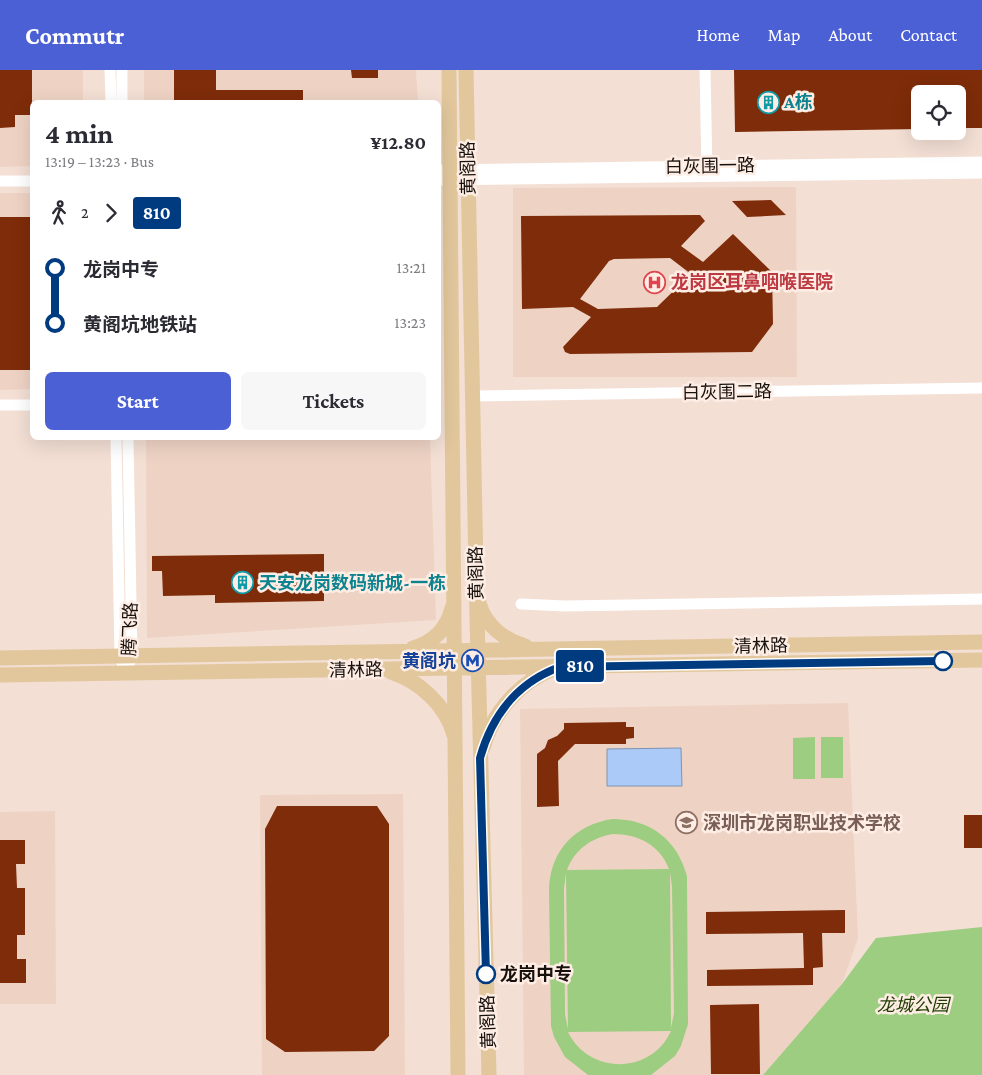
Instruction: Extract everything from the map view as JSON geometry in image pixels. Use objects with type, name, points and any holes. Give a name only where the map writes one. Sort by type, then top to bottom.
[{"type":"main road","name":"黄阁路","points":[[449,70],[444,175],[456,650],[458,1075]]},
{"type":"main road","name":"黄阁路","points":[[466,70],[476,594],[489,1075]]},
{"type":"main road","points":[[398,651],[428,643],[439,634],[447,623],[455,594]]},
{"type":"main road","points":[[476,594],[480,607],[496,631],[508,639],[539,649]]},
{"type":"main road","name":"清林路","points":[[0,658],[982,642]]},
{"type":"main road","points":[[646,648],[646,665]]},
{"type":"main road","name":"清林路","points":[[0,675],[982,660]]},
{"type":"main road","points":[[480,758],[492,725],[509,701],[544,672],[560,667]]},
{"type":"main road","points":[[380,670],[405,677],[427,694],[446,717],[456,744]]},
{"type":"street","points":[[110,70],[111,100]]},
{"type":"street","points":[[122,70],[122,100]]},
{"type":"street","points":[[705,70],[707,172]]},
{"type":"street","name":"白灰围一路","points":[[707,172],[982,162]]},
{"type":"street","name":"白灰围一路","points":[[444,175],[707,172],[982,173]]},
{"type":"street","points":[[0,182],[30,181]]},
{"type":"street","name":"白灰围二路","points":[[472,396],[982,388]]},
{"type":"street","points":[[0,405],[30,405]]},
{"type":"street","name":"腾飞路","points":[[116,440],[126,656]]},
{"type":"street","name":"腾飞路","points":[[126,673],[128,440]]},
{"type":"street","points":[[520,604],[565,606],[982,599]]},
{"type":"shaded area","points":[[0,70],[83,70],[83,100],[30,100],[30,166],[0,167]]},
{"type":"shaded area","points":[[144,70],[416,70],[418,100],[144,100]]},
{"type":"shaded area","name":"龙岗区耳鼻咽喉医院","points":[[796,187],[797,377],[513,377],[513,188]]},
{"type":"shaded area","points":[[0,193],[30,193],[30,389],[0,390]]},
{"type":"shaded area","points":[[146,440],[430,440],[436,620],[147,638]]},
{"type":"shaded area","name":"深圳市龙岗职业技术学校","points":[[848,703],[858,938],[842,984],[763,1075],[524,1075],[520,709]]},
{"type":"shaded area","points":[[403,794],[405,1075],[262,1075],[260,795]]},
{"type":"shaded area","points":[[55,811],[56,1004],[0,1004],[0,812]]},
{"type":"green space","points":[[815,737],[815,779],[793,779],[793,738]]},
{"type":"green space","points":[[821,737],[843,737],[843,778],[821,778]]},
{"type":"green space","points":[[612,819],[626,820],[650,827],[669,842],[676,851],[687,876],[688,1024],[681,1046],[675,1056],[651,1075],[588,1075],[565,1057],[554,1037],[551,1026],[549,888],[551,874],[554,862],[567,841],[576,833],[599,822]],"holes":[[[613,834],[631,836],[647,842],[660,853],[669,869],[567,870],[579,850],[598,838]],[[670,872],[672,887],[674,1013],[671,1028]],[[566,873],[568,1029],[565,1014],[564,888]],[[671,1031],[662,1045],[649,1056],[635,1062],[620,1064],[605,1062],[590,1056],[578,1046],[568,1032]]]},
{"type":"green space","name":"龙城公园","points":[[982,927],[982,1075],[763,1075],[842,984],[876,938]]},
{"type":"water","points":[[681,748],[682,786],[607,786],[607,749]]},
{"type":"building","points":[[0,70],[32,70],[30,115],[15,115],[15,127],[0,128]]},
{"type":"building","points":[[174,70],[216,70],[216,90],[303,90],[303,100],[174,100]]},
{"type":"building","points":[[351,70],[378,70],[378,78],[352,78]]},
{"type":"building","points":[[734,70],[982,70],[982,128],[966,128],[966,85],[911,85],[911,129],[735,132]]},
{"type":"building","points":[[771,200],[786,215],[747,217],[732,201]]},
{"type":"building","points":[[700,215],[705,221],[681,246],[703,262],[733,234],[772,272],[773,324],[752,352],[570,354],[565,352],[563,347],[591,317],[573,307],[522,309],[521,216]],"holes":[[[670,258],[691,274],[657,307],[598,309],[580,299],[609,261],[614,259]]]},
{"type":"building","points":[[0,217],[30,217],[30,370],[0,370]]},
{"type":"building","name":"天安龙岗数码新城-一栋","points":[[324,554],[324,601],[215,603],[215,595],[163,596],[162,571],[152,571],[152,556]]},
{"type":"building","points":[[626,722],[626,727],[634,727],[634,738],[626,739],[626,744],[575,744],[558,761],[559,806],[537,807],[537,754],[545,748],[548,740],[557,736],[564,729],[564,723]]},
{"type":"building","points":[[277,806],[377,806],[389,824],[389,1036],[374,1051],[285,1052],[266,1039],[265,829]]},
{"type":"building","points":[[964,815],[982,815],[982,848],[964,848]]},
{"type":"building","points":[[0,840],[25,840],[25,864],[16,864],[17,888],[25,888],[25,935],[17,935],[17,959],[26,959],[26,983],[0,983]]},
{"type":"building","points":[[845,910],[845,933],[822,933],[823,967],[813,968],[813,985],[707,986],[707,970],[804,968],[803,933],[706,934],[706,912]]},
{"type":"building","points":[[759,1004],[760,1074],[711,1074],[710,1005]]},
{"type":"bus line","name":"810","points":[[486,974],[480,758],[485,741],[500,711],[519,690],[544,672],[560,667],[943,661]]},
{"type":"place","name":"A栋","points":[[768,102]]},
{"type":"place","name":"龙岗区耳鼻咽喉医院","points":[[655,282]]},
{"type":"place","name":"天安龙岗数码新城-一栋","points":[[243,583]]},
{"type":"place","name":"黄阁坑","points":[[472,661]]},
{"type":"place","name":"深圳市龙岗职业技术学校","points":[[687,823]]},
{"type":"place","name":"龙岗中专","points":[[486,974]]}]
